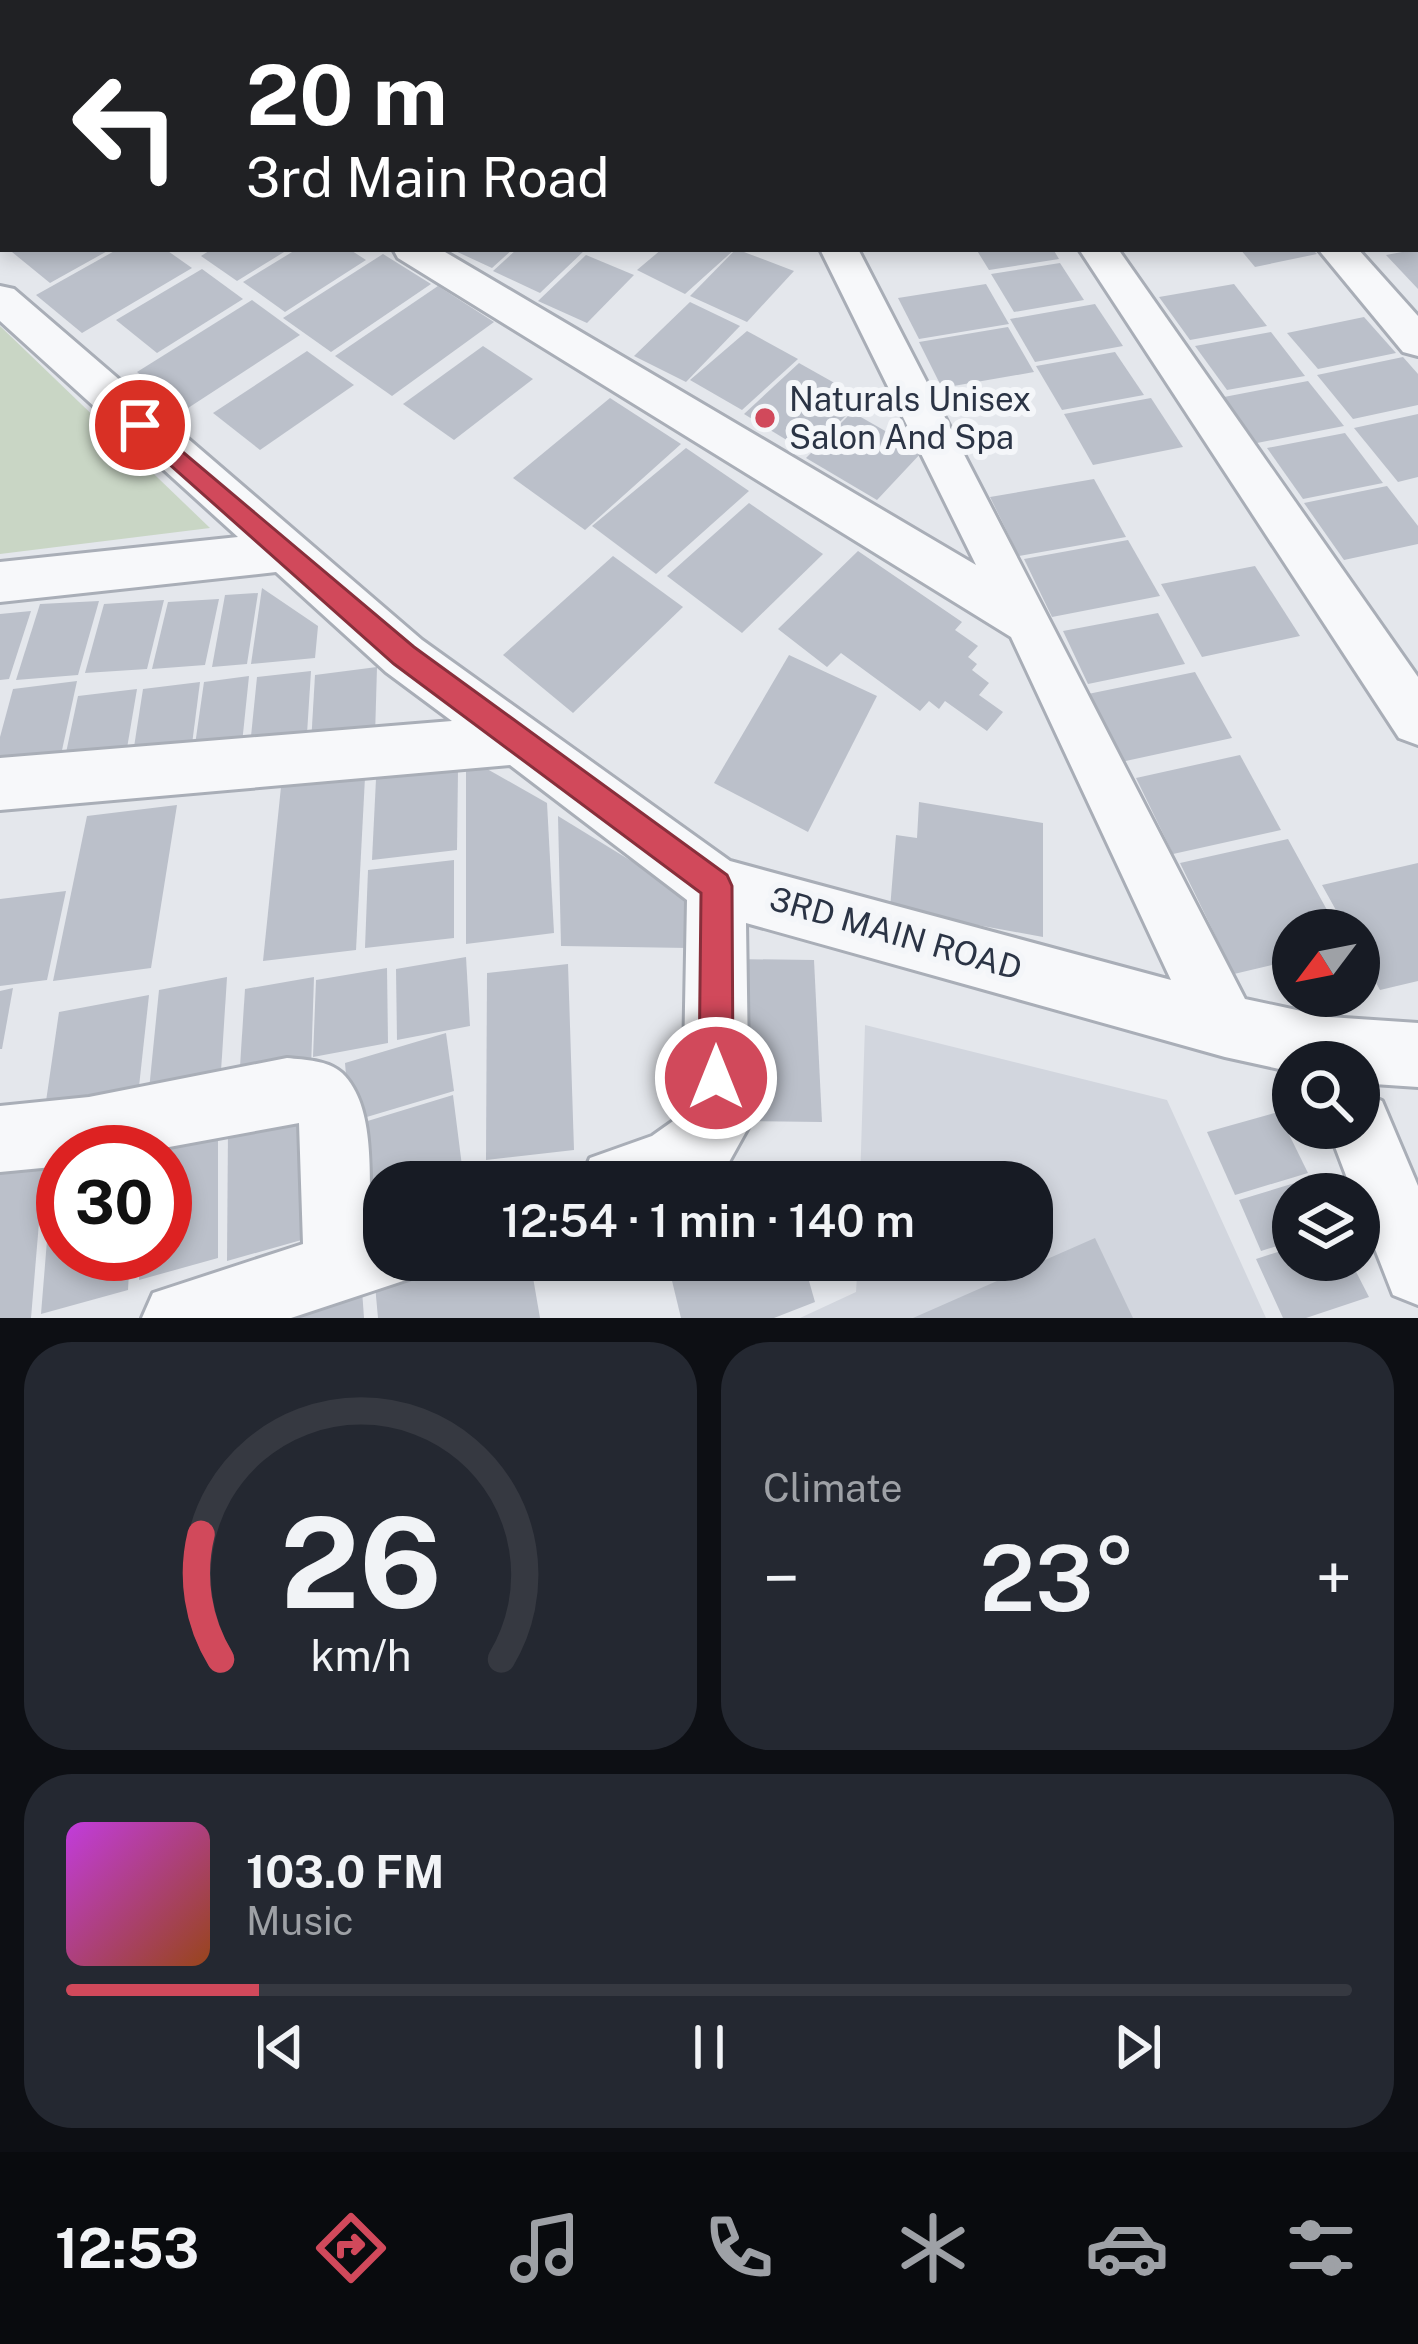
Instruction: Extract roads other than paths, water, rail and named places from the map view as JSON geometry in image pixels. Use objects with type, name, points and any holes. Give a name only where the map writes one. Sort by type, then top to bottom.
[{"type":"street","points":[[417,252],[1029,622]]},
{"type":"street","points":[[1100,252],[1418,721]]},
{"type":"street","points":[[1340,252],[1418,342]]},
{"type":"street","points":[[832,255],[1029,622],[1225,1026]]},
{"type":"street","name":"3RD MAIN ROAD","points":[[0,299],[404,656],[716,886],[1278,1041]]},
{"type":"street","points":[[0,582],[281,552]]},
{"type":"street","points":[[0,784],[523,740]]},
{"type":"street","points":[[677,1161],[699,1149],[716,1126],[716,886]]},
{"type":"street","name":"3RD MAIN ROAD","points":[[1380,1055],[1418,1055]]},
{"type":"street","points":[[0,1139],[89,1130],[287,1090],[316,1093],[331,1112],[362,1260],[178,1318]]},
{"type":"street","points":[[1369,1149],[1418,1270]]},
{"type":"place","name":"Naturals Unisex Salon And Spa","points":[[765,418]]}]
